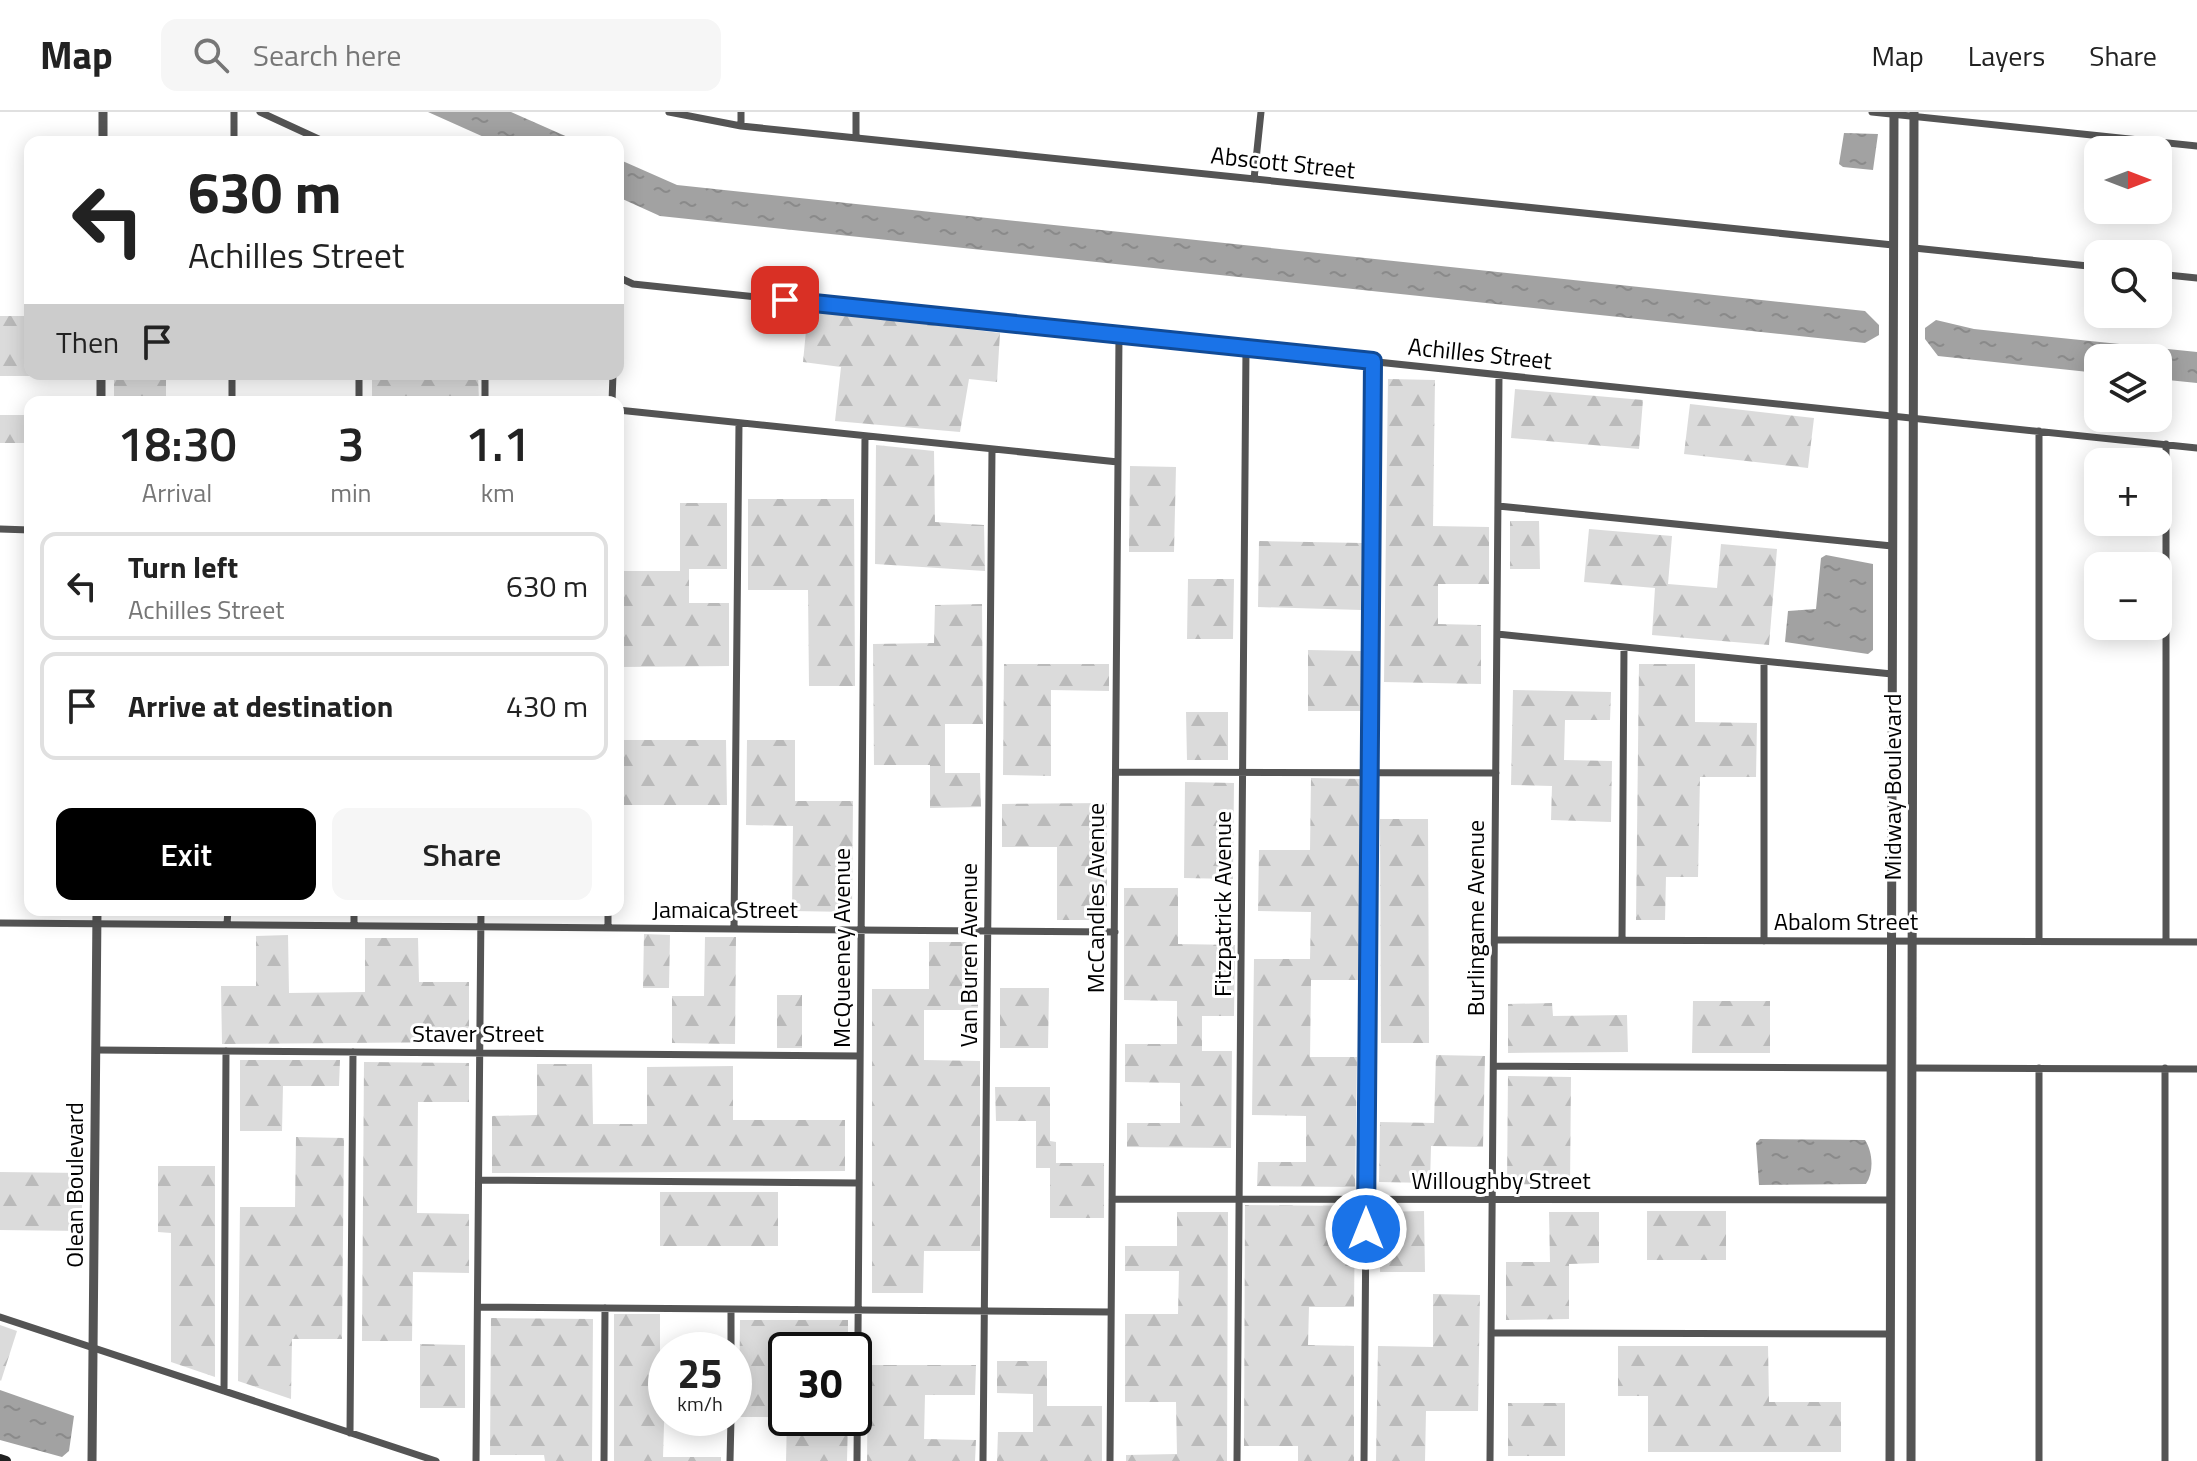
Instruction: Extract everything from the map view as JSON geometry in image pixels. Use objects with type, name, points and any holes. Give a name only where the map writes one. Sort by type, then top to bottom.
[{"type":"main road","points":[[0,1459],[6,1461]]},
{"type":"street","points":[[103,112],[103,136]]},
{"type":"street","points":[[234,112],[234,136]]},
{"type":"street","points":[[260,112],[312,136]]},
{"type":"street","name":"Abscott Street","points":[[669,112],[741,126],[1893,245]]},
{"type":"street","points":[[741,112],[741,126]]},
{"type":"street","points":[[856,112],[856,138]]},
{"type":"street","points":[[1254,179],[1261,112]]},
{"type":"street","points":[[1872,112],[2197,146]]},
{"type":"street","name":"Midway Boulevard","points":[[1890,1461],[1894,113]]},
{"type":"street","name":"Midway Boulevard","points":[[1911,1461],[1914,114]]},
{"type":"street","points":[[1914,248],[2084,266]]},
{"type":"street","points":[[2172,275],[2197,278]]},
{"type":"street","name":"Achilles Street","points":[[624,280],[633,284],[2197,448]]},
{"type":"street","name":"McCandles Avenue","points":[[1110,1461],[1119,335]]},
{"type":"street","name":"Fitzpatrick Avenue","points":[[1237,1461],[1246,348]]},
{"type":"street","points":[[1364,1461],[1373,361]]},
{"type":"street","name":"Burlingame Avenue","points":[[1490,1461],[1499,375]]},
{"type":"street","points":[[624,411],[1118,462]]},
{"type":"street","points":[[734,929],[739,423]]},
{"type":"street","points":[[2039,431],[2039,941]]},
{"type":"street","name":"McQueeney Avenue","points":[[857,1461],[865,436]]},
{"type":"street","points":[[2166,444],[2166,942]]},
{"type":"street","name":"Van Buren Avenue","points":[[983,1461],[992,449]]},
{"type":"street","points":[[1498,506],[1892,546]]},
{"type":"street","points":[[0,529],[24,530]]},
{"type":"street","points":[[1497,634],[1892,674]]},
{"type":"street","points":[[1622,940],[1624,647]]},
{"type":"street","points":[[1764,662],[1764,941]]},
{"type":"street","points":[[1116,772],[1496,773]]},
{"type":"street","name":"Olean Boulevard","points":[[92,1461],[97,916]]},
{"type":"street","points":[[227,924],[228,916]]},
{"type":"street","points":[[354,916],[354,925]]},
{"type":"street","points":[[476,1461],[481,916]]},
{"type":"street","points":[[608,916],[608,928]]},
{"type":"street","name":"Jamaica Street","points":[[0,923],[1115,932]]},
{"type":"street","name":"Abalom Street","points":[[1495,940],[2197,942]]},
{"type":"street","name":"Staver Street","points":[[96,1050],[860,1056]]},
{"type":"street","points":[[224,1391],[226,1051]]},
{"type":"street","points":[[350,1433],[353,1052]]},
{"type":"street","points":[[1494,1066],[1890,1068]]},
{"type":"street","points":[[1914,1068],[2197,1069]]},
{"type":"street","points":[[2039,1068],[2039,1461]]},
{"type":"street","points":[[2165,1068],[2165,1461]]},
{"type":"street","points":[[479,1180],[859,1183]]},
{"type":"street","name":"Willoughby Street","points":[[1112,1199],[1890,1200]]},
{"type":"street","points":[[478,1307],[1111,1312]]},
{"type":"street","points":[[604,1461],[605,1308]]},
{"type":"street","points":[[731,1309],[731,1332]]},
{"type":"street","points":[[0,1317],[436,1461]]},
{"type":"street","points":[[1491,1333],[1890,1334]]},
{"type":"street","points":[[730,1461],[731,1436]]},
{"type":"green space","points":[[808,310],[1000,333],[997,382],[969,379],[960,432],[835,421],[841,367],[803,362]]},
{"type":"green space","points":[[0,316],[24,316],[24,376],[0,376]]},
{"type":"green space","points":[[1388,379],[1435,380],[1433,526],[1489,527],[1489,584],[1438,584],[1438,624],[1481,625],[1481,684],[1384,682]]},
{"type":"green space","points":[[114,380],[166,380],[166,396],[114,396]]},
{"type":"green space","points":[[372,380],[478,380],[479,396],[372,396]]},
{"type":"green space","points":[[1515,389],[1643,400],[1639,449],[1511,438]]},
{"type":"green space","points":[[1690,404],[1814,418],[1808,468],[1684,454]]},
{"type":"green space","points":[[0,415],[24,415],[24,443],[0,443]]},
{"type":"green space","points":[[876,445],[934,451],[935,522],[984,525],[985,571],[875,564]]},
{"type":"green space","points":[[1130,466],[1176,467],[1174,552],[1129,552]]},
{"type":"green space","points":[[748,499],[854,499],[855,686],[809,686],[808,590],[748,590]]},
{"type":"green space","points":[[680,503],[727,503],[727,569],[689,569],[689,603],[729,603],[729,666],[624,667],[624,571],[680,571]]},
{"type":"green space","points":[[1510,521],[1539,521],[1540,569],[1510,569]]},
{"type":"green space","points":[[1589,529],[1672,536],[1668,584],[1717,588],[1721,544],[1777,549],[1769,645],[1652,635],[1655,588],[1584,582]]},
{"type":"green space","points":[[1259,541],[1362,543],[1361,610],[1258,607]]},
{"type":"green space","points":[[1188,579],[1234,579],[1233,639],[1187,639]]},
{"type":"green space","points":[[982,604],[983,724],[945,724],[945,773],[980,773],[981,807],[930,808],[930,765],[874,765],[873,644],[934,643],[935,605]]},
{"type":"green space","points":[[1308,650],[1361,651],[1361,711],[1308,711]]},
{"type":"green space","points":[[1004,664],[1109,664],[1109,691],[1051,690],[1051,776],[1003,775]]},
{"type":"green space","points":[[1639,664],[1695,664],[1695,722],[1757,723],[1756,777],[1700,777],[1698,877],[1666,877],[1665,920],[1636,920]]},
{"type":"green space","points":[[1513,690],[1611,692],[1610,720],[1565,720],[1564,760],[1612,761],[1611,822],[1551,820],[1552,786],[1511,785]]},
{"type":"green space","points":[[1186,712],[1228,712],[1228,760],[1187,760]]},
{"type":"green space","points":[[624,740],[726,740],[727,805],[624,805]]},
{"type":"green space","points":[[747,740],[795,740],[795,801],[853,801],[852,912],[792,911],[793,826],[746,825]]},
{"type":"green space","points":[[1311,778],[1363,779],[1360,980],[1311,980],[1310,1057],[1357,1057],[1355,1187],[1257,1186],[1258,1162],[1306,1162],[1306,1116],[1252,1115],[1254,959],[1310,959],[1311,912],[1258,911],[1259,850],[1310,850]]},
{"type":"green space","points":[[1185,782],[1234,783],[1233,879],[1184,878]]},
{"type":"green space","points":[[1107,803],[1107,920],[1057,920],[1057,847],[1002,847],[1002,804]]},
{"type":"green space","points":[[1380,819],[1428,819],[1429,1043],[1381,1043]]},
{"type":"green space","points":[[1124,888],[1178,888],[1178,944],[1235,945],[1234,1016],[1202,1016],[1202,1051],[1232,1051],[1231,1148],[1127,1147],[1127,1123],[1180,1123],[1180,1083],[1125,1082],[1125,1044],[1177,1044],[1177,1001],[1124,1000]]},
{"type":"green space","points":[[644,934],[670,935],[669,988],[643,988]]},
{"type":"green space","points":[[288,935],[289,993],[365,992],[365,938],[418,938],[419,982],[469,982],[469,1042],[222,1044],[221,986],[256,986],[256,936]]},
{"type":"green space","points":[[705,937],[736,937],[735,1044],[672,1043],[672,996],[704,996]]},
{"type":"green space","points":[[929,942],[978,942],[978,1010],[924,1010],[924,1060],[980,1061],[980,1251],[924,1251],[923,1293],[872,1293],[872,989],[929,989]]},
{"type":"green space","points":[[1000,988],[1049,988],[1048,1048],[1000,1048]]},
{"type":"green space","points":[[777,995],[802,995],[802,1048],[777,1048]]},
{"type":"green space","points":[[1693,1001],[1770,1001],[1770,1053],[1692,1053]]},
{"type":"green space","points":[[1552,1003],[1553,1016],[1627,1015],[1628,1052],[1508,1053],[1508,1004]]},
{"type":"green space","points":[[1436,1055],[1485,1056],[1483,1147],[1431,1146],[1430,1183],[1379,1182],[1380,1122],[1434,1123]]},
{"type":"green space","points":[[240,1060],[340,1060],[339,1086],[283,1086],[282,1131],[240,1131]]},
{"type":"green space","points":[[364,1062],[469,1063],[469,1102],[418,1102],[417,1213],[469,1214],[469,1273],[413,1272],[412,1341],[362,1341]]},
{"type":"green space","points":[[537,1064],[592,1064],[593,1124],[647,1124],[647,1067],[733,1066],[733,1120],[845,1120],[845,1171],[492,1173],[492,1116],[537,1115]]},
{"type":"green space","points":[[1508,1076],[1571,1077],[1570,1185],[1507,1184]]},
{"type":"green space","points":[[995,1087],[1050,1087],[1050,1141],[1056,1142],[1056,1163],[1104,1163],[1104,1218],[1050,1218],[1050,1168],[1036,1168],[1036,1121],[996,1121]]},
{"type":"green space","points":[[296,1137],[344,1138],[342,1339],[292,1339],[291,1399],[238,1381],[240,1207],[295,1207]]},
{"type":"green space","points":[[158,1166],[215,1166],[215,1377],[171,1362],[171,1233],[158,1232]]},
{"type":"green space","points":[[0,1172],[82,1173],[82,1231],[0,1230]]},
{"type":"green space","points":[[660,1192],[778,1192],[778,1246],[660,1246]]},
{"type":"green space","points":[[1245,1205],[1355,1206],[1354,1307],[1309,1307],[1308,1345],[1354,1346],[1354,1461],[1298,1461],[1298,1446],[1244,1446]]},
{"type":"green space","points":[[1424,1211],[1425,1272],[1380,1272],[1379,1212]]},
{"type":"green space","points":[[1647,1211],[1726,1211],[1726,1260],[1647,1260]]},
{"type":"green space","points":[[1177,1212],[1228,1212],[1227,1461],[1126,1461],[1126,1455],[1177,1454],[1176,1402],[1125,1402],[1125,1314],[1178,1314],[1179,1271],[1125,1271],[1125,1246],[1177,1246]]},
{"type":"green space","points":[[1549,1212],[1599,1212],[1599,1263],[1569,1264],[1569,1319],[1506,1320],[1506,1262],[1550,1262]]},
{"type":"green space","points":[[1433,1294],[1480,1295],[1478,1411],[1426,1411],[1425,1461],[1376,1461],[1378,1346],[1433,1347]]},
{"type":"green space","points":[[614,1314],[660,1314],[660,1332],[648,1332],[648,1436],[664,1436],[663,1457],[721,1457],[721,1461],[614,1461]]},
{"type":"green space","points":[[491,1318],[593,1319],[592,1461],[545,1461],[544,1455],[490,1455]]},
{"type":"green space","points":[[740,1320],[848,1320],[848,1332],[768,1332],[768,1417],[752,1417],[752,1332],[740,1332]]},
{"type":"green space","points":[[0,1325],[17,1331],[1,1381],[0,1380]]},
{"type":"green space","points":[[420,1344],[465,1345],[465,1408],[420,1408]]},
{"type":"green space","points":[[1618,1346],[1768,1346],[1769,1402],[1841,1402],[1841,1452],[1648,1452],[1648,1396],[1618,1396]]},
{"type":"green space","points":[[997,1361],[1047,1361],[1047,1406],[1102,1406],[1102,1461],[997,1461],[998,1432],[1033,1432],[1033,1394],[997,1393]]},
{"type":"green space","points":[[872,1365],[976,1365],[975,1395],[925,1395],[924,1439],[976,1440],[975,1461],[867,1461],[867,1436],[872,1436]]},
{"type":"green space","points":[[1508,1403],[1565,1403],[1565,1456],[1508,1456]]},
{"type":"green space","points":[[787,1436],[848,1436],[847,1461],[786,1461]]},
{"type":"water","points":[[428,112],[511,112],[565,136],[482,136]]},
{"type":"water","points":[[1844,133],[1878,134],[1873,170],[1839,164]]},
{"type":"water","points":[[624,162],[677,185],[1865,311],[1879,325],[1879,335],[1865,343],[660,216],[624,200]]},
{"type":"water","points":[[1936,320],[1974,329],[2119,344],[2084,344],[2084,372],[1938,356],[1925,339],[1925,328]]},
{"type":"water","points":[[2172,349],[2197,352],[2197,383],[2172,380]]},
{"type":"water","points":[[1826,555],[1873,564],[1873,650],[1868,654],[1785,642],[1788,611],[1816,609],[1821,558]]},
{"type":"water","points":[[1760,1139],[1865,1140],[1872,1162],[1869,1179],[1866,1184],[1759,1185],[1756,1143]]},
{"type":"water","points":[[0,1390],[74,1416],[69,1451],[62,1457],[0,1440]]},
{"type":"route","points":[[785,300],[1373,361],[1366,1229]]}]
